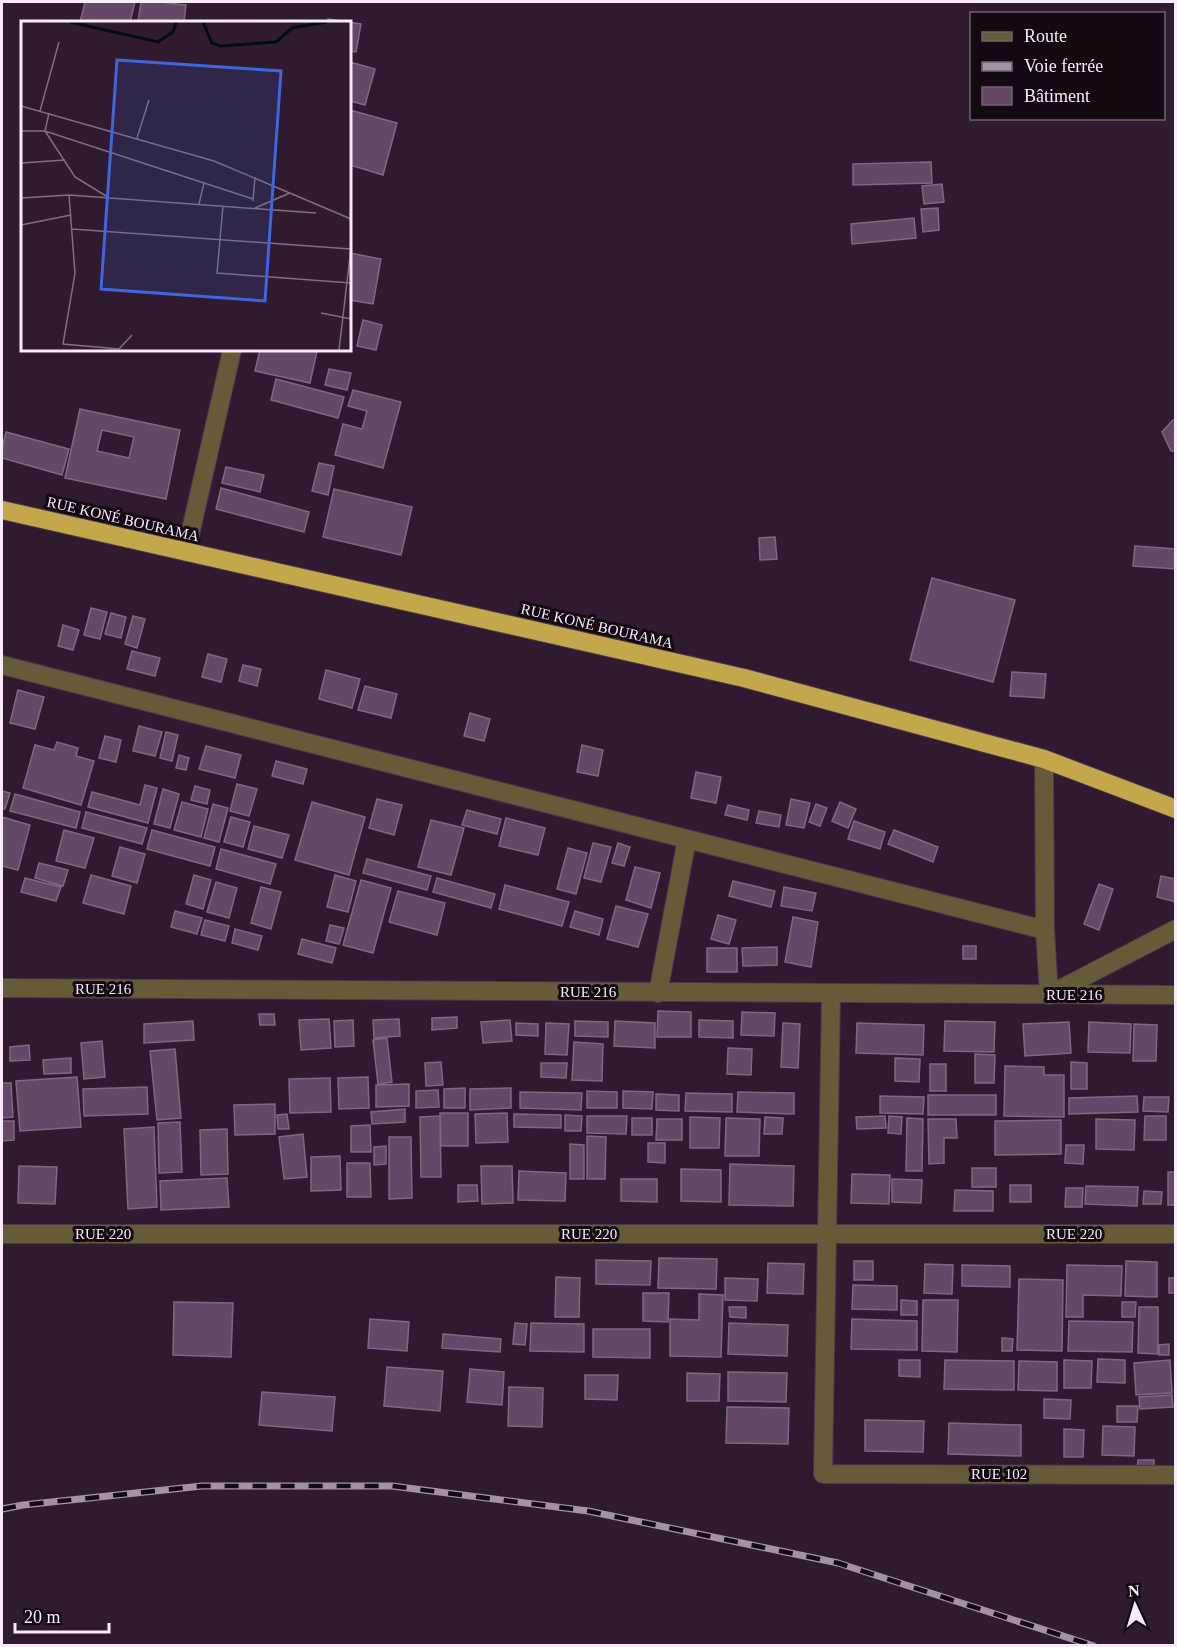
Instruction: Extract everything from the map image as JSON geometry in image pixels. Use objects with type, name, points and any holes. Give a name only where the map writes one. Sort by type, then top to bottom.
[{"type":"highway","name":"RUE KONÉ BOURAMA","points":[[2,510],[744,678],[1044,759],[1176,809]]},
{"type":"street","points":[[186,552],[232,351]]},
{"type":"street","points":[[2,665],[1045,930]]},
{"type":"street","points":[[1044,759],[1045,930],[1049,994],[1176,930]]},
{"type":"street","points":[[657,993],[687,839]]},
{"type":"street","name":"RUE 216","points":[[2,988],[1176,995]]},
{"type":"street","points":[[827,1234],[831,993]]},
{"type":"street","name":"RUE 220","points":[[2,1234],[1176,1234]]},
{"type":"street","name":"RUE 102","points":[[827,1234],[823,1474],[1176,1475]]},
{"type":"building","points":[[85,2],[135,2],[130,21],[80,21]]},
{"type":"building","points":[[141,2],[186,5],[184,21],[138,21]]},
{"type":"building","points":[[351,22],[361,24],[356,52],[351,51]]},
{"type":"building","points":[[351,62],[375,69],[365,105],[351,101]]},
{"type":"building","points":[[351,110],[397,123],[383,175],[351,165]]},
{"type":"building","points":[[931,162],[932,183],[853,185],[853,164]]},
{"type":"building","points":[[942,184],[944,202],[924,204],[922,186]]},
{"type":"building","points":[[938,208],[939,230],[923,232],[921,209]]},
{"type":"building","points":[[914,218],[916,238],[852,244],[851,224]]},
{"type":"building","points":[[351,253],[381,259],[373,304],[351,300]]},
{"type":"building","points":[[363,320],[382,325],[376,350],[357,346]]},
{"type":"building","points":[[260,351],[317,351],[310,383],[255,371]]},
{"type":"building","points":[[329,369],[351,373],[347,390],[325,385]]},
{"type":"building","points":[[276,379],[344,397],[338,418],[271,400]]},
{"type":"building","points":[[353,390],[401,402],[383,468],[335,455],[343,424],[362,429],[367,411],[348,406]]},
{"type":"building","points":[[80,409],[180,430],[166,499],[65,478]],"holes":[[[102,430],[134,437],[129,458],[97,451]]]},
{"type":"building","points":[[1173,420],[1176,420],[1176,451],[1171,451],[1162,432]]},
{"type":"building","points":[[6,432],[69,449],[62,475],[2,458]]},
{"type":"building","points":[[319,463],[334,466],[328,495],[312,491]]},
{"type":"building","points":[[226,467],[264,475],[260,492],[222,483]]},
{"type":"building","points":[[221,488],[309,512],[304,532],[216,509]]},
{"type":"building","points":[[334,489],[412,507],[401,555],[323,537]]},
{"type":"building","points":[[775,537],[777,559],[760,560],[759,538]]},
{"type":"building","points":[[1135,546],[1176,549],[1176,569],[1133,566]]},
{"type":"building","points":[[932,578],[1015,600],[993,682],[910,660]]},
{"type":"building","points":[[91,608],[107,612],[100,639],[84,635]]},
{"type":"building","points":[[111,613],[126,617],[121,638],[105,634]]},
{"type":"building","points":[[133,616],[145,619],[137,648],[125,644]]},
{"type":"building","points":[[63,625],[79,630],[73,650],[58,646]]},
{"type":"building","points":[[132,651],[160,658],[155,676],[127,669]]},
{"type":"building","points":[[208,654],[227,659],[221,682],[202,677]]},
{"type":"building","points":[[243,665],[261,669],[257,686],[239,681]]},
{"type":"building","points":[[326,670],[360,679],[352,708],[319,699]]},
{"type":"building","points":[[1012,672],[1046,674],[1044,698],[1010,696]]},
{"type":"building","points":[[365,686],[397,694],[391,718],[358,710]]},
{"type":"building","points":[[18,690],[44,697],[35,729],[10,723]]},
{"type":"building","points":[[470,713],[490,719],[484,741],[464,736]]},
{"type":"building","points":[[139,726],[162,732],[155,756],[133,751]]},
{"type":"building","points":[[166,732],[178,735],[172,761],[160,758]]},
{"type":"building","points":[[105,736],[121,740],[116,762],[99,758]]},
{"type":"building","points":[[57,742],[78,748],[76,756],[94,761],[81,805],[23,788],[35,745],[54,750]]},
{"type":"building","points":[[582,745],[603,750],[598,776],[577,772]]},
{"type":"building","points":[[206,746],[241,755],[235,778],[199,769]]},
{"type":"building","points":[[179,755],[189,758],[186,770],[176,768]]},
{"type":"building","points":[[276,761],[307,769],[303,784],[272,776]]},
{"type":"building","points":[[696,772],[721,777],[716,803],[691,798]]},
{"type":"building","points":[[237,784],[257,789],[249,816],[230,811]]},
{"type":"building","points":[[145,785],[157,788],[148,823],[88,807],[92,792],[140,805]]},
{"type":"building","points":[[195,786],[210,790],[207,804],[191,800]]},
{"type":"building","points":[[163,789],[179,794],[170,828],[154,824]]},
{"type":"building","points":[[2,791],[10,793],[5,809],[2,809]]},
{"type":"building","points":[[15,794],[80,812],[76,828],[10,811]]},
{"type":"building","points":[[377,799],[402,805],[394,835],[369,828]]},
{"type":"building","points":[[791,799],[810,803],[804,828],[786,825]]},
{"type":"building","points":[[182,802],[208,809],[201,837],[174,830]]},
{"type":"building","points":[[312,802],[365,817],[349,875],[295,860]]},
{"type":"building","points":[[840,802],[856,809],[848,828],[832,821]]},
{"type":"building","points":[[213,804],[228,808],[219,842],[204,838]]},
{"type":"building","points":[[816,804],[827,808],[820,826],[809,822]]},
{"type":"building","points":[[728,805],[749,810],[747,820],[725,815]]},
{"type":"building","points":[[467,810],[501,819],[497,834],[462,825]]},
{"type":"building","points":[[759,811],[781,815],[779,827],[756,823]]},
{"type":"building","points":[[86,812],[147,828],[142,844],[82,828]]},
{"type":"building","points":[[2,817],[30,825],[18,870],[2,866]]},
{"type":"building","points":[[231,817],[250,822],[243,847],[224,842]]},
{"type":"building","points":[[506,818],[545,828],[538,855],[499,846]]},
{"type":"building","points":[[431,820],[464,828],[451,875],[418,867]]},
{"type":"building","points":[[854,821],[885,832],[880,849],[848,839]]},
{"type":"building","points":[[254,826],[289,835],[282,858],[248,849]]},
{"type":"building","points":[[64,830],[94,838],[85,868],[56,861]]},
{"type":"building","points":[[152,830],[215,847],[210,866],[147,849]]},
{"type":"building","points":[[894,830],[938,847],[933,862],[888,844]]},
{"type":"building","points":[[593,843],[611,847],[601,882],[584,878]]},
{"type":"building","points":[[618,843],[630,847],[624,866],[612,863]]},
{"type":"building","points":[[120,847],[145,854],[137,883],[112,876]]},
{"type":"building","points":[[568,848],[587,853],[576,894],[557,889]]},
{"type":"building","points":[[221,849],[276,864],[270,884],[216,869]]},
{"type":"building","points":[[367,859],[431,876],[427,890],[363,873]]},
{"type":"building","points":[[39,863],[68,870],[63,886],[35,878]]},
{"type":"building","points":[[635,867],[660,873],[651,908],[626,900]]},
{"type":"building","points":[[91,875],[131,886],[124,914],[83,903]]},
{"type":"building","points":[[194,875],[211,880],[203,909],[186,904]]},
{"type":"building","points":[[335,875],[356,881],[348,912],[327,907]]},
{"type":"building","points":[[1161,876],[1176,879],[1176,902],[1157,897]]},
{"type":"building","points":[[25,878],[61,887],[56,901],[21,892]]},
{"type":"building","points":[[437,878],[495,894],[491,908],[433,892]]},
{"type":"building","points":[[361,880],[391,888],[373,953],[343,945]]},
{"type":"building","points":[[733,881],[775,891],[771,907],[729,896]]},
{"type":"building","points":[[216,882],[237,888],[229,918],[207,912]]},
{"type":"building","points":[[1099,884],[1113,889],[1099,930],[1084,924]]},
{"type":"building","points":[[505,885],[569,902],[562,926],[499,909]]},
{"type":"building","points":[[261,887],[281,892],[271,929],[251,923]]},
{"type":"building","points":[[784,887],[816,893],[812,911],[781,906]]},
{"type":"building","points":[[398,891],[445,903],[437,935],[389,922]]},
{"type":"building","points":[[616,906],[648,914],[638,947],[607,939]]},
{"type":"building","points":[[175,911],[202,918],[197,934],[171,927]]},
{"type":"building","points":[[575,911],[603,919],[599,935],[570,927]]},
{"type":"building","points":[[718,915],[736,920],[729,944],[711,939]]},
{"type":"building","points":[[793,917],[818,922],[811,967],[785,962]]},
{"type":"building","points":[[205,920],[229,926],[225,941],[201,935]]},
{"type":"building","points":[[330,925],[344,928],[339,944],[326,941]]},
{"type":"building","points":[[235,929],[262,936],[258,950],[232,943]]},
{"type":"building","points":[[302,939],[336,948],[332,963],[298,954]]},
{"type":"building","points":[[963,946],[976,946],[976,959],[963,959]]},
{"type":"building","points":[[777,947],[777,965],[743,966],[742,948]]},
{"type":"building","points":[[707,948],[737,948],[737,972],[707,972]]},
{"type":"building","points":[[658,1011],[691,1012],[691,1037],[657,1037]]},
{"type":"building","points":[[742,1012],[775,1013],[774,1036],[741,1035]]},
{"type":"building","points":[[259,1014],[274,1014],[275,1025],[260,1025]]},
{"type":"building","points":[[457,1017],[457,1028],[432,1030],[432,1018]]},
{"type":"building","points":[[329,1019],[331,1048],[301,1050],[299,1020]]},
{"type":"building","points":[[399,1019],[400,1036],[374,1038],[373,1020]]},
{"type":"building","points":[[353,1020],[354,1046],[335,1047],[334,1021]]},
{"type":"building","points":[[510,1020],[512,1041],[483,1043],[481,1022]]},
{"type":"building","points":[[699,1020],[733,1021],[733,1038],[699,1037]]},
{"type":"building","points":[[193,1021],[194,1040],[144,1043],[144,1024]]},
{"type":"building","points":[[575,1021],[608,1022],[608,1037],[575,1036]]},
{"type":"building","points":[[615,1021],[655,1023],[655,1048],[614,1046]]},
{"type":"building","points":[[945,1021],[995,1022],[994,1052],[944,1051]]},
{"type":"building","points":[[1069,1022],[1071,1053],[1025,1056],[1023,1024]]},
{"type":"building","points":[[1089,1022],[1131,1024],[1130,1053],[1088,1052]]},
{"type":"building","points":[[516,1023],[538,1024],[538,1036],[516,1035]]},
{"type":"building","points":[[546,1023],[569,1024],[567,1055],[545,1054]]},
{"type":"building","points":[[783,1023],[800,1024],[798,1068],[781,1067]]},
{"type":"building","points":[[857,1023],[924,1025],[923,1055],[856,1053]]},
{"type":"building","points":[[1134,1024],[1157,1025],[1156,1061],[1133,1061]]},
{"type":"building","points":[[387,1038],[392,1082],[378,1084],[373,1040]]},
{"type":"building","points":[[102,1041],[105,1077],[84,1079],[81,1043]]},
{"type":"building","points":[[574,1042],[603,1044],[602,1081],[572,1080]]},
{"type":"building","points":[[29,1045],[30,1060],[10,1061],[10,1047]]},
{"type":"building","points":[[728,1048],[752,1049],[751,1075],[727,1074]]},
{"type":"building","points":[[175,1049],[181,1118],[157,1120],[150,1051]]},
{"type":"building","points":[[975,1054],[995,1055],[994,1083],[975,1083]]},
{"type":"building","points":[[71,1058],[71,1073],[44,1074],[43,1060]]},
{"type":"building","points":[[895,1058],[920,1059],[919,1082],[895,1081]]},
{"type":"building","points":[[441,1062],[443,1085],[426,1086],[425,1063]]},
{"type":"building","points":[[1071,1062],[1087,1063],[1087,1089],[1071,1089]]},
{"type":"building","points":[[541,1063],[567,1063],[566,1078],[541,1077]]},
{"type":"building","points":[[930,1064],[946,1064],[946,1091],[930,1091]]},
{"type":"building","points":[[1005,1066],[1044,1067],[1044,1075],[1064,1075],[1064,1117],[1004,1116]]},
{"type":"building","points":[[77,1077],[81,1127],[20,1131],[16,1081]]},
{"type":"building","points":[[368,1077],[369,1108],[339,1109],[338,1078]]},
{"type":"building","points":[[330,1078],[331,1112],[290,1113],[289,1079]]},
{"type":"building","points":[[2,1083],[11,1083],[13,1117],[2,1118]]},
{"type":"building","points":[[409,1084],[409,1106],[376,1107],[376,1085]]},
{"type":"building","points":[[147,1087],[148,1114],[84,1116],[83,1089]]},
{"type":"building","points":[[465,1088],[465,1108],[444,1108],[444,1089]]},
{"type":"building","points":[[511,1088],[511,1108],[470,1110],[470,1089]]},
{"type":"building","points":[[438,1090],[439,1107],[416,1108],[416,1091]]},
{"type":"building","points":[[587,1091],[617,1092],[617,1108],[587,1108]]},
{"type":"building","points":[[623,1091],[653,1092],[652,1109],[623,1108]]},
{"type":"building","points":[[520,1092],[582,1093],[581,1110],[520,1108]]},
{"type":"building","points":[[738,1092],[794,1093],[794,1114],[737,1112]]},
{"type":"building","points":[[686,1093],[732,1094],[732,1112],[685,1111]]},
{"type":"building","points":[[656,1094],[679,1095],[679,1111],[656,1110]]},
{"type":"building","points":[[928,1095],[996,1095],[996,1115],[928,1115]]},
{"type":"building","points":[[880,1096],[924,1097],[923,1114],[880,1113]]},
{"type":"building","points":[[1137,1096],[1138,1112],[1069,1114],[1069,1098]]},
{"type":"building","points":[[1144,1097],[1169,1097],[1168,1112],[1143,1111]]},
{"type":"building","points":[[275,1104],[275,1134],[235,1135],[234,1105]]},
{"type":"building","points":[[405,1109],[405,1122],[372,1124],[371,1112]]},
{"type":"building","points":[[440,1113],[468,1113],[468,1146],[441,1146]]},
{"type":"building","points":[[507,1113],[508,1142],[476,1143],[475,1114]]},
{"type":"building","points":[[287,1114],[289,1129],[278,1129],[277,1115]]},
{"type":"building","points":[[514,1114],[561,1115],[561,1128],[514,1127]]},
{"type":"building","points":[[565,1115],[582,1116],[581,1131],[565,1131]]},
{"type":"building","points":[[440,1116],[441,1177],[421,1177],[420,1117]]},
{"type":"building","points":[[587,1116],[627,1116],[626,1134],[587,1133]]},
{"type":"building","points":[[885,1116],[886,1128],[857,1129],[856,1117]]},
{"type":"building","points":[[889,1116],[902,1117],[901,1134],[888,1133]]},
{"type":"building","points":[[1145,1116],[1166,1116],[1166,1140],[1144,1140]]},
{"type":"building","points":[[690,1117],[720,1118],[719,1148],[690,1148]]},
{"type":"building","points":[[765,1117],[783,1118],[782,1134],[764,1134]]},
{"type":"building","points":[[632,1118],[652,1118],[652,1135],[632,1135]]},
{"type":"building","points":[[726,1118],[760,1119],[759,1156],[725,1156]]},
{"type":"building","points":[[907,1118],[923,1119],[922,1171],[906,1171]]},
{"type":"building","points":[[657,1119],[682,1119],[682,1140],[656,1140]]},
{"type":"building","points":[[928,1119],[956,1119],[957,1138],[944,1138],[944,1163],[929,1164]]},
{"type":"building","points":[[1096,1119],[1135,1120],[1134,1150],[1096,1149]]},
{"type":"building","points":[[1061,1120],[1061,1154],[995,1155],[995,1121]]},
{"type":"building","points":[[2,1121],[14,1121],[14,1140],[2,1141]]},
{"type":"building","points":[[180,1122],[182,1172],[159,1173],[158,1123]]},
{"type":"building","points":[[370,1125],[371,1152],[351,1152],[351,1126]]},
{"type":"building","points":[[154,1127],[157,1207],[128,1209],[124,1129]]},
{"type":"building","points":[[227,1129],[228,1174],[201,1175],[200,1130]]},
{"type":"building","points":[[303,1134],[307,1177],[284,1179],[279,1137]]},
{"type":"building","points":[[587,1136],[606,1137],[605,1179],[587,1179]]},
{"type":"building","points":[[389,1137],[411,1137],[412,1198],[389,1199]]},
{"type":"building","points":[[648,1143],[665,1143],[665,1163],[648,1162]]},
{"type":"building","points":[[570,1144],[584,1145],[584,1179],[570,1179]]},
{"type":"building","points":[[1066,1145],[1084,1145],[1083,1164],[1065,1163]]},
{"type":"building","points":[[386,1146],[386,1164],[374,1165],[374,1147]]},
{"type":"building","points":[[340,1156],[341,1190],[311,1191],[311,1157]]},
{"type":"building","points":[[347,1163],[370,1163],[371,1197],[347,1197]]},
{"type":"building","points":[[730,1164],[794,1166],[793,1206],[729,1205]]},
{"type":"building","points":[[19,1166],[57,1167],[55,1204],[18,1203]]},
{"type":"building","points":[[481,1166],[512,1166],[513,1203],[482,1204]]},
{"type":"building","points":[[972,1168],[996,1168],[996,1187],[972,1187]]},
{"type":"building","points":[[681,1169],[721,1170],[721,1202],[681,1201]]},
{"type":"building","points":[[519,1171],[566,1173],[565,1201],[518,1200]]},
{"type":"building","points":[[1168,1172],[1176,1172],[1176,1205],[1168,1205]]},
{"type":"building","points":[[852,1174],[890,1175],[889,1204],[851,1203]]},
{"type":"building","points":[[227,1178],[229,1207],[161,1210],[160,1181]]},
{"type":"building","points":[[621,1179],[657,1179],[657,1202],[621,1201]]},
{"type":"building","points":[[892,1179],[922,1180],[921,1203],[892,1202]]},
{"type":"building","points":[[458,1185],[477,1185],[478,1201],[458,1202]]},
{"type":"building","points":[[1010,1185],[1031,1185],[1031,1202],[1010,1202]]},
{"type":"building","points":[[1086,1186],[1138,1187],[1137,1206],[1085,1204]]},
{"type":"building","points":[[1066,1188],[1083,1188],[1082,1207],[1065,1207]]},
{"type":"building","points":[[955,1190],[993,1191],[993,1211],[954,1211]]},
{"type":"building","points":[[1144,1191],[1162,1192],[1161,1204],[1143,1204]]},
{"type":"building","points":[[659,1258],[717,1259],[716,1289],[658,1288]]},
{"type":"building","points":[[596,1260],[651,1261],[650,1285],[596,1284]]},
{"type":"building","points":[[854,1261],[873,1261],[873,1280],[854,1280]]},
{"type":"building","points":[[1126,1261],[1157,1262],[1157,1297],[1125,1296]]},
{"type":"building","points":[[768,1263],[804,1264],[803,1294],[767,1293]]},
{"type":"building","points":[[925,1264],[953,1265],[952,1294],[924,1293]]},
{"type":"building","points":[[962,1265],[1010,1266],[1010,1287],[962,1286]]},
{"type":"building","points":[[1067,1265],[1122,1266],[1121,1296],[1083,1295],[1083,1317],[1066,1317]]},
{"type":"building","points":[[556,1277],[580,1278],[579,1317],[555,1317]]},
{"type":"building","points":[[725,1278],[758,1279],[757,1301],[725,1300]]},
{"type":"building","points":[[1169,1278],[1176,1278],[1176,1293],[1169,1293]]},
{"type":"building","points":[[1019,1279],[1063,1280],[1062,1351],[1017,1350]]},
{"type":"building","points":[[853,1285],[897,1286],[897,1310],[852,1309]]},
{"type":"building","points":[[643,1293],[669,1293],[668,1322],[643,1321]]},
{"type":"building","points":[[699,1294],[723,1295],[721,1357],[670,1356],[670,1319],[699,1320]]},
{"type":"building","points":[[901,1300],[917,1301],[917,1315],[901,1315]]},
{"type":"building","points":[[923,1300],[958,1300],[957,1352],[922,1351]]},
{"type":"building","points":[[174,1302],[233,1303],[231,1357],[173,1355]]},
{"type":"building","points":[[1122,1302],[1136,1302],[1135,1317],[1122,1317]]},
{"type":"building","points":[[729,1307],[746,1307],[746,1318],[730,1317]]},
{"type":"building","points":[[1139,1307],[1158,1307],[1158,1354],[1138,1353]]},
{"type":"building","points":[[370,1319],[409,1322],[407,1351],[368,1348]]},
{"type":"building","points":[[852,1319],[917,1321],[917,1350],[851,1349]]},
{"type":"building","points":[[1069,1321],[1133,1322],[1132,1352],[1068,1351]]},
{"type":"building","points":[[515,1323],[527,1324],[525,1345],[513,1344]]},
{"type":"building","points":[[531,1323],[584,1324],[584,1352],[530,1351]]},
{"type":"building","points":[[729,1323],[788,1325],[787,1356],[728,1354]]},
{"type":"building","points":[[593,1329],[650,1329],[650,1358],[593,1357]]},
{"type":"building","points":[[443,1334],[501,1339],[500,1352],[442,1348]]},
{"type":"building","points":[[1002,1338],[1013,1339],[1012,1351],[1002,1351]]},
{"type":"building","points":[[1169,1344],[1169,1355],[1159,1355],[1159,1345]]},
{"type":"building","points":[[1098,1359],[1125,1360],[1125,1383],[1097,1382]]},
{"type":"building","points":[[899,1360],[920,1360],[920,1377],[899,1376]]},
{"type":"building","points":[[945,1360],[1014,1361],[1014,1390],[944,1389]]},
{"type":"building","points":[[1064,1360],[1092,1361],[1091,1388],[1064,1388]]},
{"type":"building","points":[[1170,1360],[1172,1393],[1136,1395],[1134,1363]]},
{"type":"building","points":[[1019,1361],[1057,1362],[1057,1391],[1018,1390]]},
{"type":"building","points":[[387,1367],[443,1371],[440,1411],[384,1406]]},
{"type":"building","points":[[470,1369],[504,1372],[502,1405],[467,1402]]},
{"type":"building","points":[[728,1372],[787,1373],[786,1402],[728,1401]]},
{"type":"building","points":[[687,1373],[720,1374],[719,1401],[687,1401]]},
{"type":"building","points":[[585,1375],[618,1375],[617,1400],[585,1399]]},
{"type":"building","points":[[509,1387],[543,1388],[542,1427],[508,1426]]},
{"type":"building","points":[[262,1392],[335,1397],[332,1431],[259,1425]]},
{"type":"building","points":[[1172,1395],[1173,1407],[1140,1409],[1139,1397]]},
{"type":"building","points":[[1044,1399],[1071,1400],[1070,1419],[1044,1418]]},
{"type":"building","points":[[1117,1406],[1138,1406],[1137,1422],[1117,1422]]},
{"type":"building","points":[[727,1407],[789,1408],[788,1444],[726,1443]]},
{"type":"building","points":[[865,1420],[924,1421],[923,1452],[865,1451]]},
{"type":"building","points":[[949,1423],[1021,1425],[1021,1456],[948,1454]]},
{"type":"building","points":[[1103,1426],[1135,1427],[1134,1456],[1102,1455]]},
{"type":"building","points":[[1064,1429],[1084,1430],[1083,1457],[1064,1457]]},
{"type":"building","points":[[1138,1460],[1154,1460],[1154,1471],[1137,1470]]},
{"type":"railway","points":[[2,1509],[202,1486],[392,1486],[588,1511],[838,1563],[1094,1646]]}]
